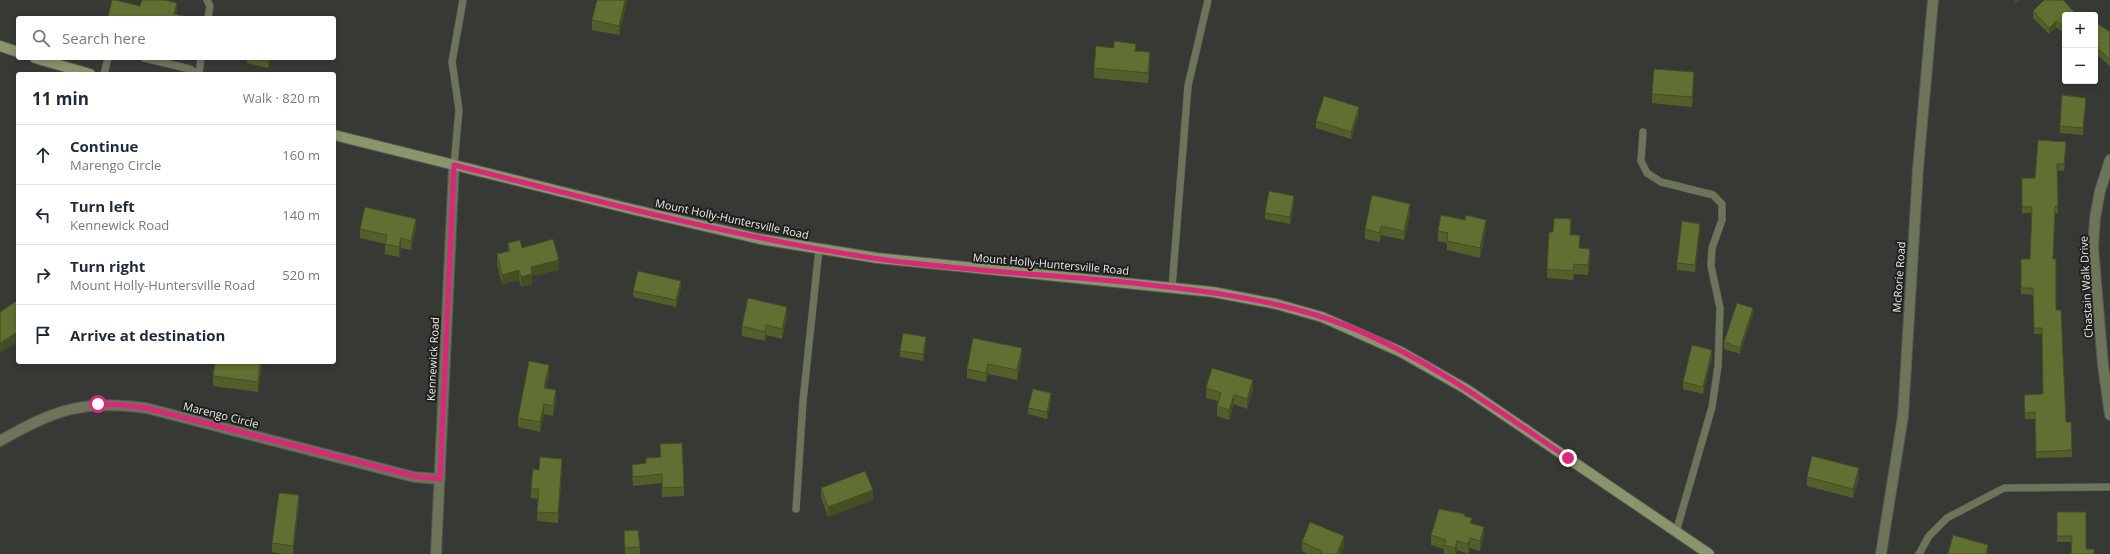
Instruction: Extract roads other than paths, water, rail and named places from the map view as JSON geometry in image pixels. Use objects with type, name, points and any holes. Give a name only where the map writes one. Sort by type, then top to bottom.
[{"type":"main road","points":[[0,46],[16,51]]},
{"type":"main road","points":[[42,60],[83,72]]},
{"type":"main road","name":"Mount Holly-Huntersville Road","points":[[336,136],[720,231],[877,258],[1213,292],[1276,304],[1322,317],[1376,339],[1466,389],[1709,554]]},
{"type":"street","name":"McRorie Road","points":[[1880,554],[1903,416],[1918,169],[1933,0]]},
{"type":"street","name":"Chastain Walk Drive","points":[[2110,160],[2095,218],[2093,247],[2103,365],[2110,415]]},
{"type":"street","name":"Kennewick Road","points":[[436,554],[454,165]]},
{"type":"street","name":"Marengo Circle","points":[[0,441],[48,416],[70,409],[98,404],[122,405],[146,408],[414,476],[440,479]]},
{"type":"lane","points":[[207,0],[210,6],[208,16]]},
{"type":"lane","points":[[454,165],[459,110],[452,62],[464,0]]},
{"type":"lane","points":[[1172,287],[1188,86],[1208,0]]},
{"type":"lane","points":[[104,72],[108,60]]},
{"type":"lane","points":[[152,60],[190,69],[195,72]]},
{"type":"lane","points":[[198,72],[201,60]]},
{"type":"lane","points":[[1644,132],[1641,161],[1647,173],[1661,182],[1713,195],[1722,204],[1722,220],[1712,248],[1711,266],[1720,308],[1718,366],[1712,407],[1676,532]]},
{"type":"lane","points":[[796,509],[803,401],[819,249]]},
{"type":"lane","points":[[1920,554],[1929,536],[1947,518],[2004,488],[2110,486]]}]
